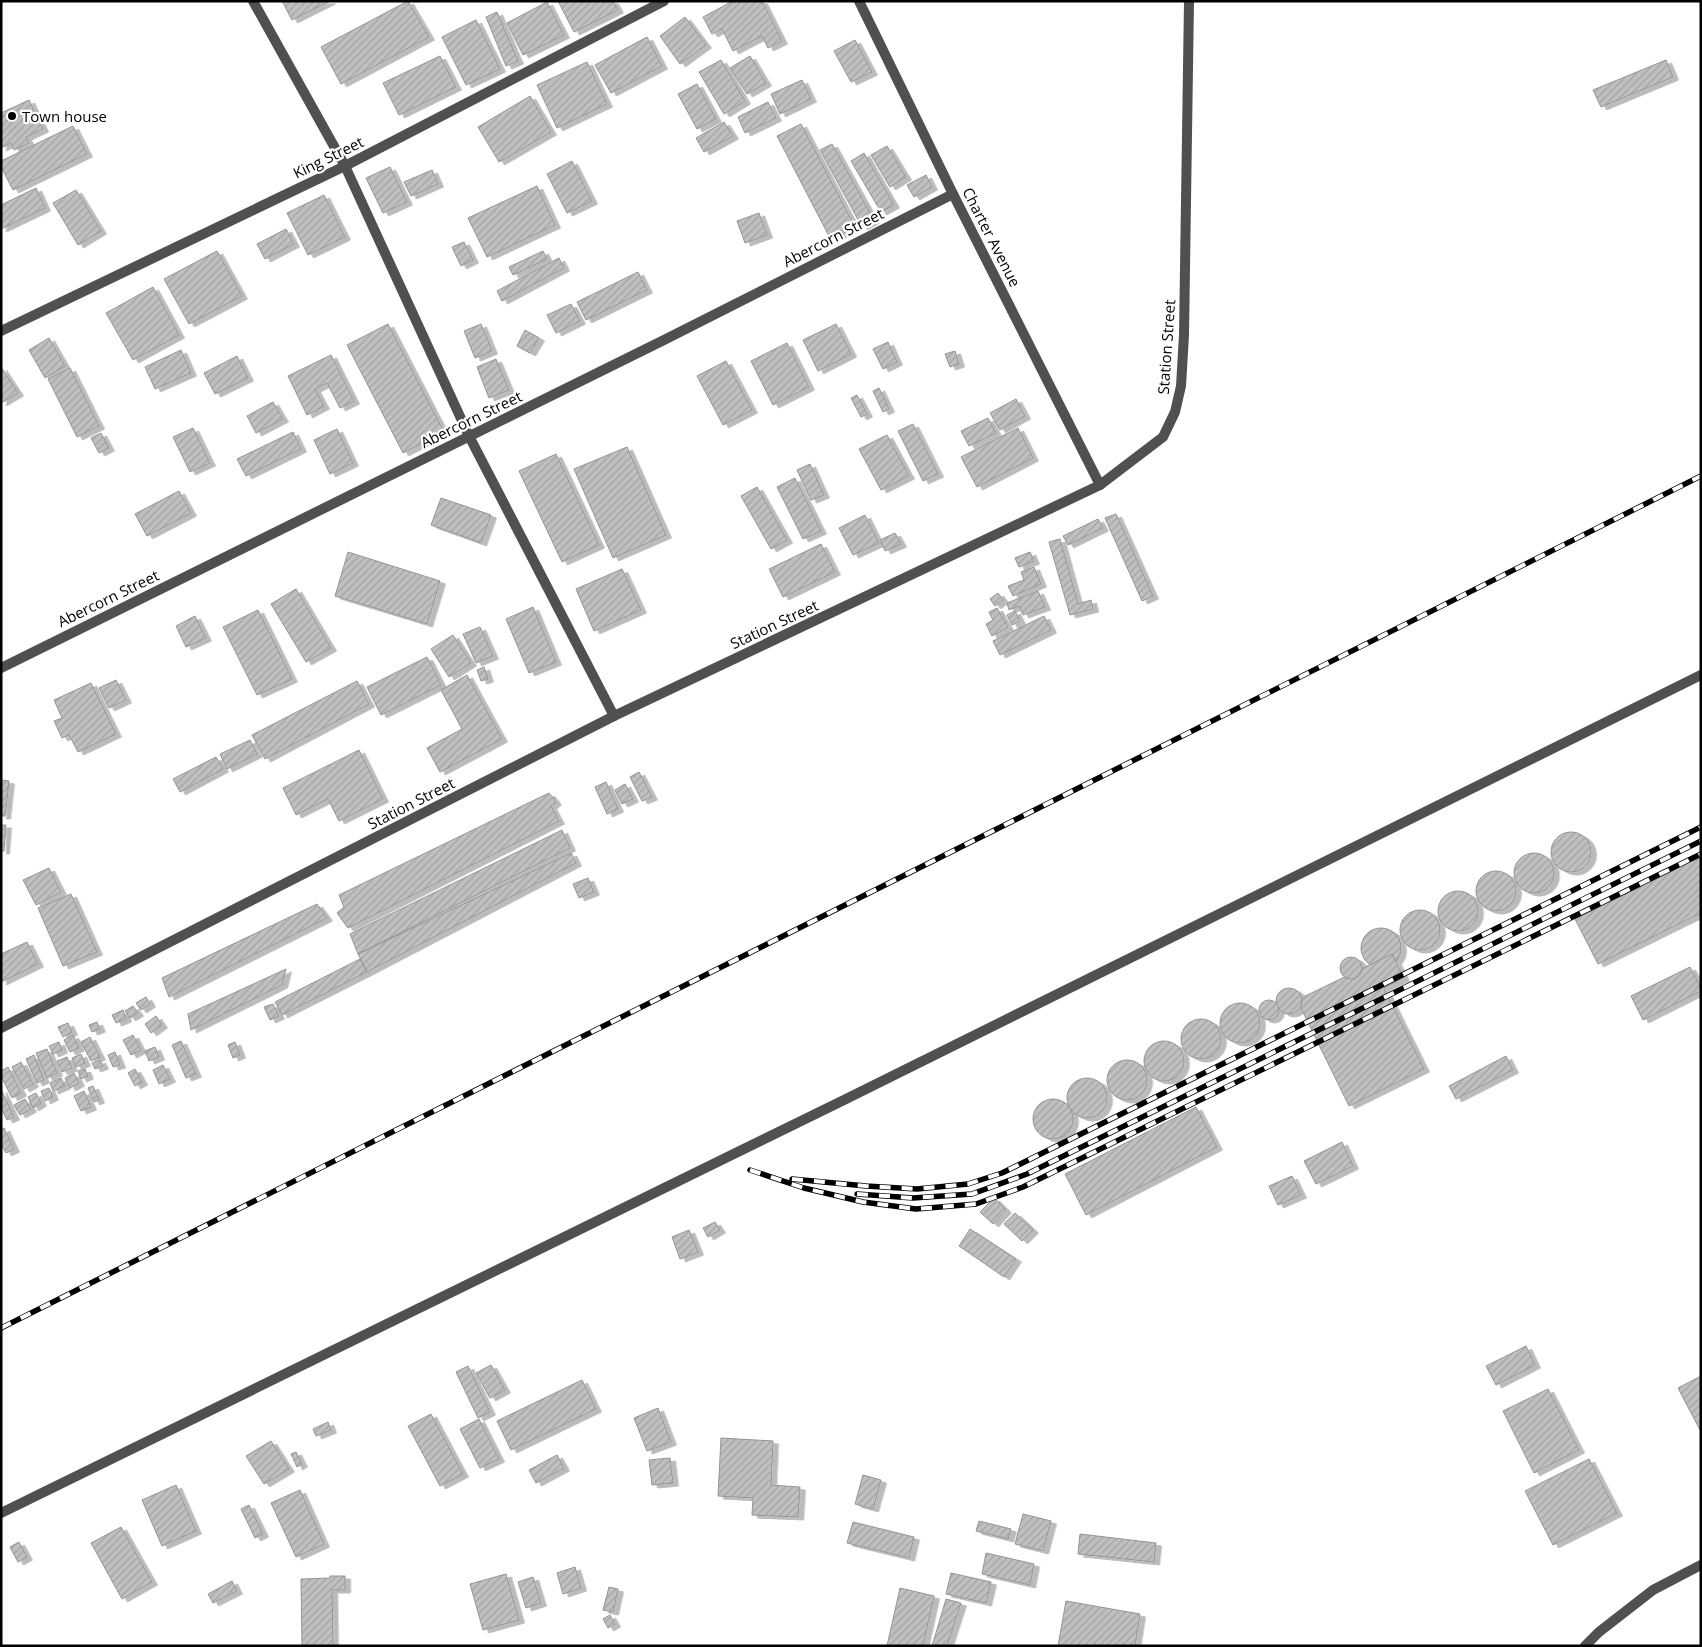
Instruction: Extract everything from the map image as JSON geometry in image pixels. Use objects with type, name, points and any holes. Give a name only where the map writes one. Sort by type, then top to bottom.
[{"type":"street","points":[[253,1],[345,166],[469,436],[614,716]]},
{"type":"street","name":"King Street","points":[[1,330],[345,166],[664,1]]},
{"type":"street","name":"Charter Avenue","points":[[859,1],[953,194],[1100,485]]},
{"type":"street","name":"Station Street","points":[[1,1028],[614,716],[1100,485],[1163,437],[1175,412],[1180,386],[1184,325],[1189,1]]},
{"type":"street","name":"Abercorn Street","points":[[1,668],[664,340],[953,194]]},
{"type":"street","points":[[1,1513],[855,1094],[1701,674]]},
{"type":"street","points":[[1585,1646],[1599,1632],[1653,1590],[1701,1565]]},
{"type":"building","points":[[282,1],[330,1],[292,20]]},
{"type":"building","points":[[408,1],[429,37],[341,84],[321,47]]},
{"type":"building","points":[[558,1],[613,1],[618,10],[574,32]]},
{"type":"building","points":[[733,1],[762,1],[782,41],[768,48],[762,36],[733,51],[722,29],[712,34],[703,17]]},
{"type":"building","points":[[547,2],[564,35],[523,55],[507,23]]},
{"type":"building","points":[[497,12],[518,61],[506,66],[486,17]]},
{"type":"building","points":[[685,17],[706,45],[680,64],[660,36]]},
{"type":"building","points":[[476,20],[500,69],[466,85],[442,37]]},
{"type":"building","points":[[647,37],[662,66],[611,93],[595,65]]},
{"type":"building","points":[[855,40],[872,72],[851,82],[834,51]]},
{"type":"building","points":[[440,56],[456,87],[399,115],[383,83]]},
{"type":"building","points":[[750,56],[766,83],[747,94],[730,68]]},
{"type":"building","points":[[721,60],[745,101],[724,114],[699,72]]},
{"type":"building","points":[[1666,60],[1673,77],[1601,107],[1593,90]]},
{"type":"building","points":[[587,62],[607,104],[557,128],[537,85]]},
{"type":"building","points":[[802,80],[811,99],[780,114],[771,94]]},
{"type":"building","points":[[697,84],[716,119],[697,129],[678,94]]},
{"type":"building","points":[[530,96],[551,132],[499,162],[478,127]]},
{"type":"building","points":[[29,100],[43,129],[26,137],[29,143],[14,150],[11,143],[1,148],[1,113]]},
{"type":"building","points":[[768,102],[776,118],[745,133],[738,117]]},
{"type":"building","points":[[724,122],[733,136],[704,152],[696,138]]},
{"type":"building","points":[[801,124],[855,227],[831,240],[777,136]]},
{"type":"building","points":[[73,126],[87,154],[13,190],[1,167],[1,161]]},
{"type":"building","points":[[832,144],[874,220],[862,227],[820,150]]},
{"type":"building","points":[[887,146],[906,177],[890,187],[871,155]]},
{"type":"building","points":[[864,153],[894,205],[881,212],[851,161]]},
{"type":"building","points":[[572,161],[592,201],[567,213],[547,174]]},
{"type":"building","points":[[390,167],[407,202],[383,213],[366,178]]},
{"type":"building","points":[[432,170],[438,184],[411,196],[404,182]]},
{"type":"building","points":[[926,175],[932,187],[914,197],[907,185]]},
{"type":"building","points":[[537,186],[555,225],[487,257],[468,218]]},
{"type":"building","points":[[36,188],[45,208],[1,229],[1,205]]},
{"type":"building","points":[[76,190],[101,231],[78,245],[53,203]]},
{"type":"building","points":[[324,195],[345,237],[308,255],[287,213]]},
{"type":"building","points":[[759,213],[767,235],[745,243],[737,221]]},
{"type":"building","points":[[286,229],[294,244],[265,259],[257,244]]},
{"type":"building","points":[[464,242],[473,260],[461,266],[452,247]]},
{"type":"building","points":[[217,251],[242,296],[189,324],[164,279]]},
{"type":"building","points":[[543,251],[547,259],[513,275],[509,267]]},
{"type":"building","points":[[559,258],[564,268],[502,301],[497,291]]},
{"type":"building","points":[[638,272],[647,290],[586,320],[577,302]]},
{"type":"building","points":[[153,287],[179,335],[133,360],[106,313]]},
{"type":"building","points":[[571,304],[580,321],[556,333],[547,315]]},
{"type":"building","points":[[388,324],[444,432],[403,453],[347,345]]},
{"type":"building","points":[[481,324],[492,351],[475,358],[464,331]]},
{"type":"building","points":[[836,324],[851,354],[818,371],[803,340]]},
{"type":"building","points":[[525,330],[539,338],[530,353],[517,346]]},
{"type":"building","points":[[49,338],[65,366],[45,378],[29,350]]},
{"type":"building","points":[[888,342],[897,362],[883,369],[873,349]]},
{"type":"building","points":[[787,343],[809,387],[773,405],[751,361]]},
{"type":"building","points":[[181,350],[191,373],[155,389],[145,367]]},
{"type":"building","points":[[955,351],[959,364],[950,367],[945,354]]},
{"type":"building","points":[[331,355],[354,401],[340,408],[327,383],[315,389],[324,406],[307,415],[288,376]]},
{"type":"building","points":[[237,356],[248,378],[215,394],[204,373]]},
{"type":"building","points":[[496,359],[509,390],[489,398],[477,367]]},
{"type":"building","points":[[726,361],[752,410],[723,425],[697,376]]},
{"type":"building","points":[[1,367],[18,393],[1,403]]},
{"type":"building","points":[[70,368],[99,426],[77,437],[48,379]]},
{"type":"building","points":[[879,388],[889,409],[883,412],[873,391]]},
{"type":"building","points":[[857,395],[867,414],[861,417],[851,398]]},
{"type":"building","points":[[1016,399],[1025,416],[1000,430],[990,413]]},
{"type":"building","points":[[273,402],[283,419],[256,433],[247,416]]},
{"type":"building","points":[[988,418],[996,433],[969,446],[961,431]]},
{"type":"building","points":[[913,424],[938,474],[923,481],[898,431]]},
{"type":"building","points":[[193,428],[210,463],[190,472],[173,437]]},
{"type":"building","points":[[1018,428],[1033,458],[977,487],[961,457]]},
{"type":"building","points":[[337,429],[353,463],[330,474],[314,440]]},
{"type":"building","points":[[293,432],[301,449],[246,476],[237,459]]},
{"type":"building","points":[[101,433],[109,448],[99,453],[91,438]]},
{"type":"building","points":[[887,435],[909,476],[881,490],[859,449]]},
{"type":"building","points":[[627,447],[666,535],[613,558],[574,469]]},
{"type":"building","points":[[556,454],[599,545],[562,562],[519,471]]},
{"type":"building","points":[[810,464],[824,495],[811,500],[797,470]]},
{"type":"building","points":[[795,478],[821,531],[803,539],[777,487]]},
{"type":"building","points":[[757,487],[787,540],[771,549],[741,496]]},
{"type":"building","points":[[179,491],[191,513],[147,536],[135,514]]},
{"type":"building","points":[[441,498],[491,515],[481,543],[431,525]]},
{"type":"building","points":[[1116,514],[1153,596],[1142,601],[1105,518]]},
{"type":"building","points":[[865,515],[879,543],[853,555],[839,528]]},
{"type":"building","points":[[1098,519],[1103,528],[1068,545],[1063,536]]},
{"type":"building","points":[[895,533],[901,544],[885,551],[880,540]]},
{"type":"building","points":[[1060,539],[1078,604],[1091,600],[1093,609],[1070,615],[1049,542]]},
{"type":"building","points":[[821,544],[835,572],[783,597],[769,569]]},
{"type":"building","points":[[348,552],[440,581],[427,624],[335,596]]},
{"type":"building","points":[[1030,552],[1034,561],[1019,567],[1015,558]]},
{"type":"building","points":[[1034,567],[1041,584],[1013,596],[1008,586],[1024,580],[1021,572]]},
{"type":"building","points":[[622,569],[641,610],[594,631],[576,589]]},
{"type":"building","points":[[296,589],[331,648],[306,662],[271,604]]},
{"type":"building","points":[[1038,591],[1045,607],[1023,615],[1019,606],[1009,610],[1007,603]]},
{"type":"building","points":[[998,593],[1003,600],[995,606],[990,599]]},
{"type":"building","points":[[533,607],[556,662],[529,673],[506,619]]},
{"type":"building","points":[[997,608],[1008,627],[992,636],[986,624],[993,620],[989,612]]},
{"type":"building","points":[[258,610],[292,679],[257,695],[223,627]]},
{"type":"building","points":[[1015,611],[1020,621],[1012,625],[1007,615]]},
{"type":"building","points":[[195,616],[206,638],[186,647],[176,626]]},
{"type":"building","points":[[1044,616],[1051,630],[1000,655],[993,641]]},
{"type":"building","points":[[480,627],[493,656],[476,663],[463,634]]},
{"type":"building","points":[[453,635],[471,663],[449,677],[431,649]]},
{"type":"building","points":[[427,657],[441,685],[381,715],[367,687]]},
{"type":"building","points":[[484,667],[488,679],[481,681],[477,670]]},
{"type":"building","points":[[467,675],[502,739],[440,772],[427,748],[462,729],[441,690]]},
{"type":"building","points":[[116,680],[126,700],[109,708],[99,688]]},
{"type":"building","points":[[357,681],[369,704],[265,759],[252,735]]},
{"type":"building","points":[[91,683],[116,734],[78,752],[69,735],[62,738],[54,721],[62,718],[54,700]]},
{"type":"building","points":[[250,740],[257,754],[227,769],[220,754]]},
{"type":"building","points":[[359,750],[383,799],[339,821],[328,799],[296,815],[283,788]]},
{"type":"building","points":[[216,757],[223,769],[180,792],[173,779]]},
{"type":"building","points":[[639,772],[652,797],[642,801],[630,777]]},
{"type":"building","points":[[1,780],[9,781],[5,816],[1,816]]},
{"type":"building","points":[[606,782],[618,809],[607,814],[595,787]]},
{"type":"building","points":[[625,784],[633,799],[622,804],[615,790]]},
{"type":"building","points":[[549,793],[556,802],[551,806],[559,821],[348,928],[337,913],[344,907],[339,895]]},
{"type":"building","points":[[1,825],[6,825],[4,851],[1,851]]},
{"type":"building","points":[[562,830],[570,848],[358,954],[350,934]]},
{"type":"building","points":[[1575,832],[1582,835],[1588,841],[1591,852],[1590,860],[1582,869],[1575,872],[1567,872],[1560,869],[1552,860],[1551,848],[1554,841],[1563,833]]},
{"type":"building","points":[[571,853],[576,863],[367,972],[358,954]]},
{"type":"building","points":[[1538,853],[1545,856],[1551,862],[1554,873],[1553,881],[1545,890],[1538,893],[1530,893],[1523,890],[1515,881],[1514,869],[1517,862],[1526,854]]},
{"type":"building","points":[[1701,856],[1701,913],[1598,964],[1575,919]]},
{"type":"building","points":[[49,868],[61,892],[36,905],[23,880]]},
{"type":"building","points":[[1500,871],[1507,874],[1513,880],[1516,891],[1515,899],[1507,908],[1500,911],[1492,911],[1485,908],[1477,899],[1476,887],[1479,880],[1488,872]]},
{"type":"building","points":[[588,878],[594,892],[579,898],[573,884]]},
{"type":"building","points":[[1458,891],[1472,897],[1478,911],[1472,925],[1458,931],[1444,925],[1438,911],[1444,897]]},
{"type":"building","points":[[71,894],[97,952],[63,966],[38,908]]},
{"type":"building","points":[[317,904],[327,918],[169,997],[162,978]]},
{"type":"building","points":[[1420,910],[1434,916],[1440,930],[1434,944],[1420,950],[1406,944],[1400,930],[1406,916]]},
{"type":"building","points":[[1385,928],[1392,931],[1398,937],[1401,948],[1400,956],[1392,965],[1385,968],[1377,968],[1370,965],[1362,956],[1361,944],[1364,937],[1373,929]]},
{"type":"building","points":[[27,942],[38,964],[1,982],[1,954]]},
{"type":"building","points":[[1392,954],[1404,978],[1384,988],[1424,1069],[1349,1106],[1297,1000]]},
{"type":"building","points":[[1347,957],[1355,957],[1362,964],[1362,972],[1355,979],[1347,979],[1340,972],[1340,964]]},
{"type":"building","points":[[360,959],[367,972],[282,1015],[275,1002]]},
{"type":"building","points":[[1690,967],[1701,991],[1643,1020],[1631,996]]},
{"type":"building","points":[[286,969],[282,985],[191,1030],[188,1014]]},
{"type":"building","points":[[1289,988],[1298,992],[1302,1001],[1298,1010],[1289,1014],[1280,1010],[1276,1001],[1280,992]]},
{"type":"building","points":[[146,997],[150,1004],[141,1010],[136,1003]]},
{"type":"building","points":[[1265,1000],[1273,1000],[1279,1006],[1279,1014],[1273,1020],[1265,1020],[1259,1014],[1259,1006]]},
{"type":"building","points":[[1240,1003],[1254,1009],[1260,1023],[1254,1037],[1240,1043],[1226,1037],[1220,1023],[1226,1009]]},
{"type":"building","points":[[273,1004],[279,1016],[270,1020],[264,1007]]},
{"type":"building","points":[[133,1006],[138,1013],[130,1018],[125,1011]]},
{"type":"building","points":[[123,1010],[126,1019],[116,1023],[112,1015]]},
{"type":"building","points":[[156,1016],[162,1025],[151,1033],[145,1024]]},
{"type":"building","points":[[1201,1019],[1212,1022],[1218,1028],[1221,1039],[1218,1050],[1212,1056],[1201,1059],[1190,1056],[1184,1050],[1181,1039],[1184,1028],[1190,1022]]},
{"type":"building","points":[[97,1022],[100,1029],[92,1032],[89,1025]]},
{"type":"building","points":[[68,1023],[72,1032],[63,1037],[58,1027]]},
{"type":"building","points":[[73,1035],[79,1048],[70,1052],[64,1040]]},
{"type":"building","points":[[133,1035],[141,1050],[131,1055],[123,1040]]},
{"type":"building","points":[[90,1037],[100,1057],[91,1061],[81,1042]]},
{"type":"building","points":[[181,1041],[196,1074],[186,1078],[172,1045]]},
{"type":"building","points":[[1164,1041],[1178,1047],[1184,1061],[1178,1075],[1164,1081],[1150,1075],[1144,1061],[1150,1047]]},
{"type":"building","points":[[59,1042],[62,1050],[53,1054],[49,1046]]},
{"type":"building","points":[[235,1042],[240,1055],[233,1058],[228,1045]]},
{"type":"building","points":[[155,1047],[159,1057],[149,1061],[145,1051]]},
{"type":"building","points":[[47,1049],[57,1073],[47,1078],[36,1053]]},
{"type":"building","points":[[115,1052],[120,1065],[113,1067],[108,1055]]},
{"type":"building","points":[[81,1054],[85,1063],[76,1067],[72,1058]]},
{"type":"building","points":[[34,1055],[44,1080],[37,1083],[26,1059]]},
{"type":"building","points":[[1506,1056],[1513,1070],[1456,1099],[1449,1086]]},
{"type":"building","points":[[67,1057],[72,1068],[62,1072],[57,1061]]},
{"type":"building","points":[[100,1060],[103,1066],[95,1069],[92,1063]]},
{"type":"building","points":[[1127,1060],[1141,1066],[1147,1080],[1141,1094],[1127,1100],[1113,1094],[1107,1080],[1113,1066]]},
{"type":"building","points":[[21,1062],[33,1084],[24,1089],[12,1067]]},
{"type":"building","points":[[163,1065],[170,1079],[159,1084],[153,1070]]},
{"type":"building","points":[[8,1067],[21,1093],[12,1098],[1,1076],[1,1071]]},
{"type":"building","points":[[85,1069],[88,1076],[81,1079],[78,1071]]},
{"type":"building","points":[[135,1069],[142,1082],[135,1086],[128,1073]]},
{"type":"building","points":[[74,1073],[79,1083],[70,1088],[65,1078]]},
{"type":"building","points":[[61,1078],[65,1086],[53,1091],[50,1083]]},
{"type":"building","points":[[1087,1078],[1098,1081],[1104,1087],[1107,1098],[1104,1109],[1098,1115],[1087,1118],[1076,1115],[1070,1109],[1067,1098],[1070,1087],[1076,1081]]},
{"type":"building","points":[[93,1086],[99,1100],[94,1102],[88,1088]]},
{"type":"building","points":[[49,1088],[53,1097],[45,1101],[41,1091]]},
{"type":"building","points":[[1,1089],[14,1117],[7,1120],[1,1108]]},
{"type":"building","points":[[84,1091],[91,1107],[81,1111],[74,1096]]},
{"type":"building","points":[[36,1093],[41,1103],[33,1108],[28,1097]]},
{"type":"building","points":[[25,1099],[31,1109],[20,1115],[14,1105]]},
{"type":"building","points":[[1053,1099],[1067,1105],[1073,1119],[1067,1133],[1053,1139],[1039,1133],[1033,1119],[1039,1105]]},
{"type":"building","points":[[1196,1107],[1217,1147],[1086,1215],[1065,1174]]},
{"type":"building","points":[[4,1128],[14,1149],[6,1153],[1,1144],[1,1130]]},
{"type":"building","points":[[1342,1142],[1353,1166],[1316,1184],[1304,1161]]},
{"type":"building","points":[[1292,1176],[1301,1195],[1278,1205],[1269,1186]]},
{"type":"building","points":[[994,1198],[1006,1210],[993,1224],[980,1212]]},
{"type":"building","points":[[1015,1213],[1033,1230],[1022,1241],[1004,1224]]},
{"type":"building","points":[[715,1222],[720,1230],[708,1237],[703,1228]]},
{"type":"building","points":[[970,1229],[1016,1259],[1004,1277],[959,1246]]},
{"type":"building","points":[[689,1230],[698,1252],[680,1259],[672,1237]]},
{"type":"building","points":[[1526,1346],[1535,1365],[1496,1385],[1486,1366]]},
{"type":"building","points":[[491,1365],[505,1390],[490,1398],[476,1373]]},
{"type":"building","points":[[468,1366],[490,1412],[478,1418],[456,1372]]},
{"type":"building","points":[[1701,1376],[1701,1432],[1678,1388]]},
{"type":"building","points":[[582,1380],[596,1409],[511,1450],[497,1421]]},
{"type":"building","points":[[1548,1389],[1579,1450],[1534,1473],[1503,1411]]},
{"type":"building","points":[[658,1408],[671,1442],[647,1451],[634,1418]]},
{"type":"building","points":[[431,1414],[463,1474],[440,1486],[408,1426]]},
{"type":"building","points":[[479,1419],[499,1459],[480,1468],[460,1429]]},
{"type":"building","points":[[328,1422],[331,1430],[316,1436],[313,1429]]},
{"type":"building","points":[[721,1438],[773,1441],[771,1485],[800,1487],[798,1517],[752,1515],[753,1498],[718,1496]]},
{"type":"building","points":[[271,1441],[289,1469],[264,1484],[246,1456]]},
{"type":"building","points":[[296,1452],[302,1464],[297,1467],[291,1454]]},
{"type":"building","points":[[557,1455],[564,1468],[536,1483],[529,1470]]},
{"type":"building","points":[[670,1458],[673,1483],[652,1485],[649,1460]]},
{"type":"building","points":[[1589,1459],[1617,1513],[1553,1545],[1525,1491]]},
{"type":"building","points":[[863,1475],[881,1480],[873,1509],[855,1504]]},
{"type":"building","points":[[176,1485],[196,1531],[162,1546],[142,1500]]},
{"type":"building","points":[[300,1490],[324,1544],[296,1557],[271,1503]]},
{"type":"building","points":[[249,1505],[263,1534],[255,1538],[241,1509]]},
{"type":"building","points":[[1023,1514],[1051,1521],[1043,1551],[1015,1544]]},
{"type":"building","points":[[979,1521],[1011,1529],[1008,1539],[976,1531]]},
{"type":"building","points":[[853,1522],[914,1537],[909,1558],[847,1543]]},
{"type":"building","points":[[121,1527],[152,1582],[122,1599],[91,1543]]},
{"type":"building","points":[[1080,1534],[1156,1543],[1154,1562],[1078,1554]]},
{"type":"building","points":[[19,1542],[27,1557],[18,1562],[10,1547]]},
{"type":"building","points":[[986,1553],[1034,1564],[1030,1585],[982,1574]]},
{"type":"building","points":[[575,1567],[581,1588],[563,1594],[557,1573]]},
{"type":"building","points":[[951,1573],[991,1582],[986,1603],[946,1594]]},
{"type":"building","points":[[506,1574],[519,1620],[483,1630],[470,1584]]},
{"type":"building","points":[[330,1576],[345,1576],[345,1590],[332,1590],[333,1646],[302,1646],[301,1579],[330,1578]]},
{"type":"building","points":[[533,1577],[541,1603],[526,1608],[518,1582]]},
{"type":"building","points":[[232,1581],[237,1591],[213,1603],[208,1594]]},
{"type":"building","points":[[609,1587],[618,1589],[613,1612],[603,1610]]},
{"type":"building","points":[[900,1588],[934,1596],[923,1646],[887,1646]]},
{"type":"building","points":[[946,1599],[961,1603],[947,1646],[932,1646]]},
{"type":"building","points":[[1066,1601],[1140,1614],[1135,1646],[1058,1646]]},
{"type":"building","points":[[610,1615],[615,1624],[608,1628],[603,1619]]},
{"type":"railway","points":[[1,1328],[1701,476]]},
{"type":"railway","points":[[792,1179],[917,1189],[968,1184],[1002,1173],[1701,827]]},
{"type":"railway","points":[[857,1194],[913,1198],[972,1194],[1027,1174],[1701,841]]},
{"type":"railway","points":[[750,1170],[804,1188],[863,1202],[916,1209],[976,1204],[1023,1187],[1701,854]]},
{"type":"place","name":"Town house","points":[[12,116]]}]
